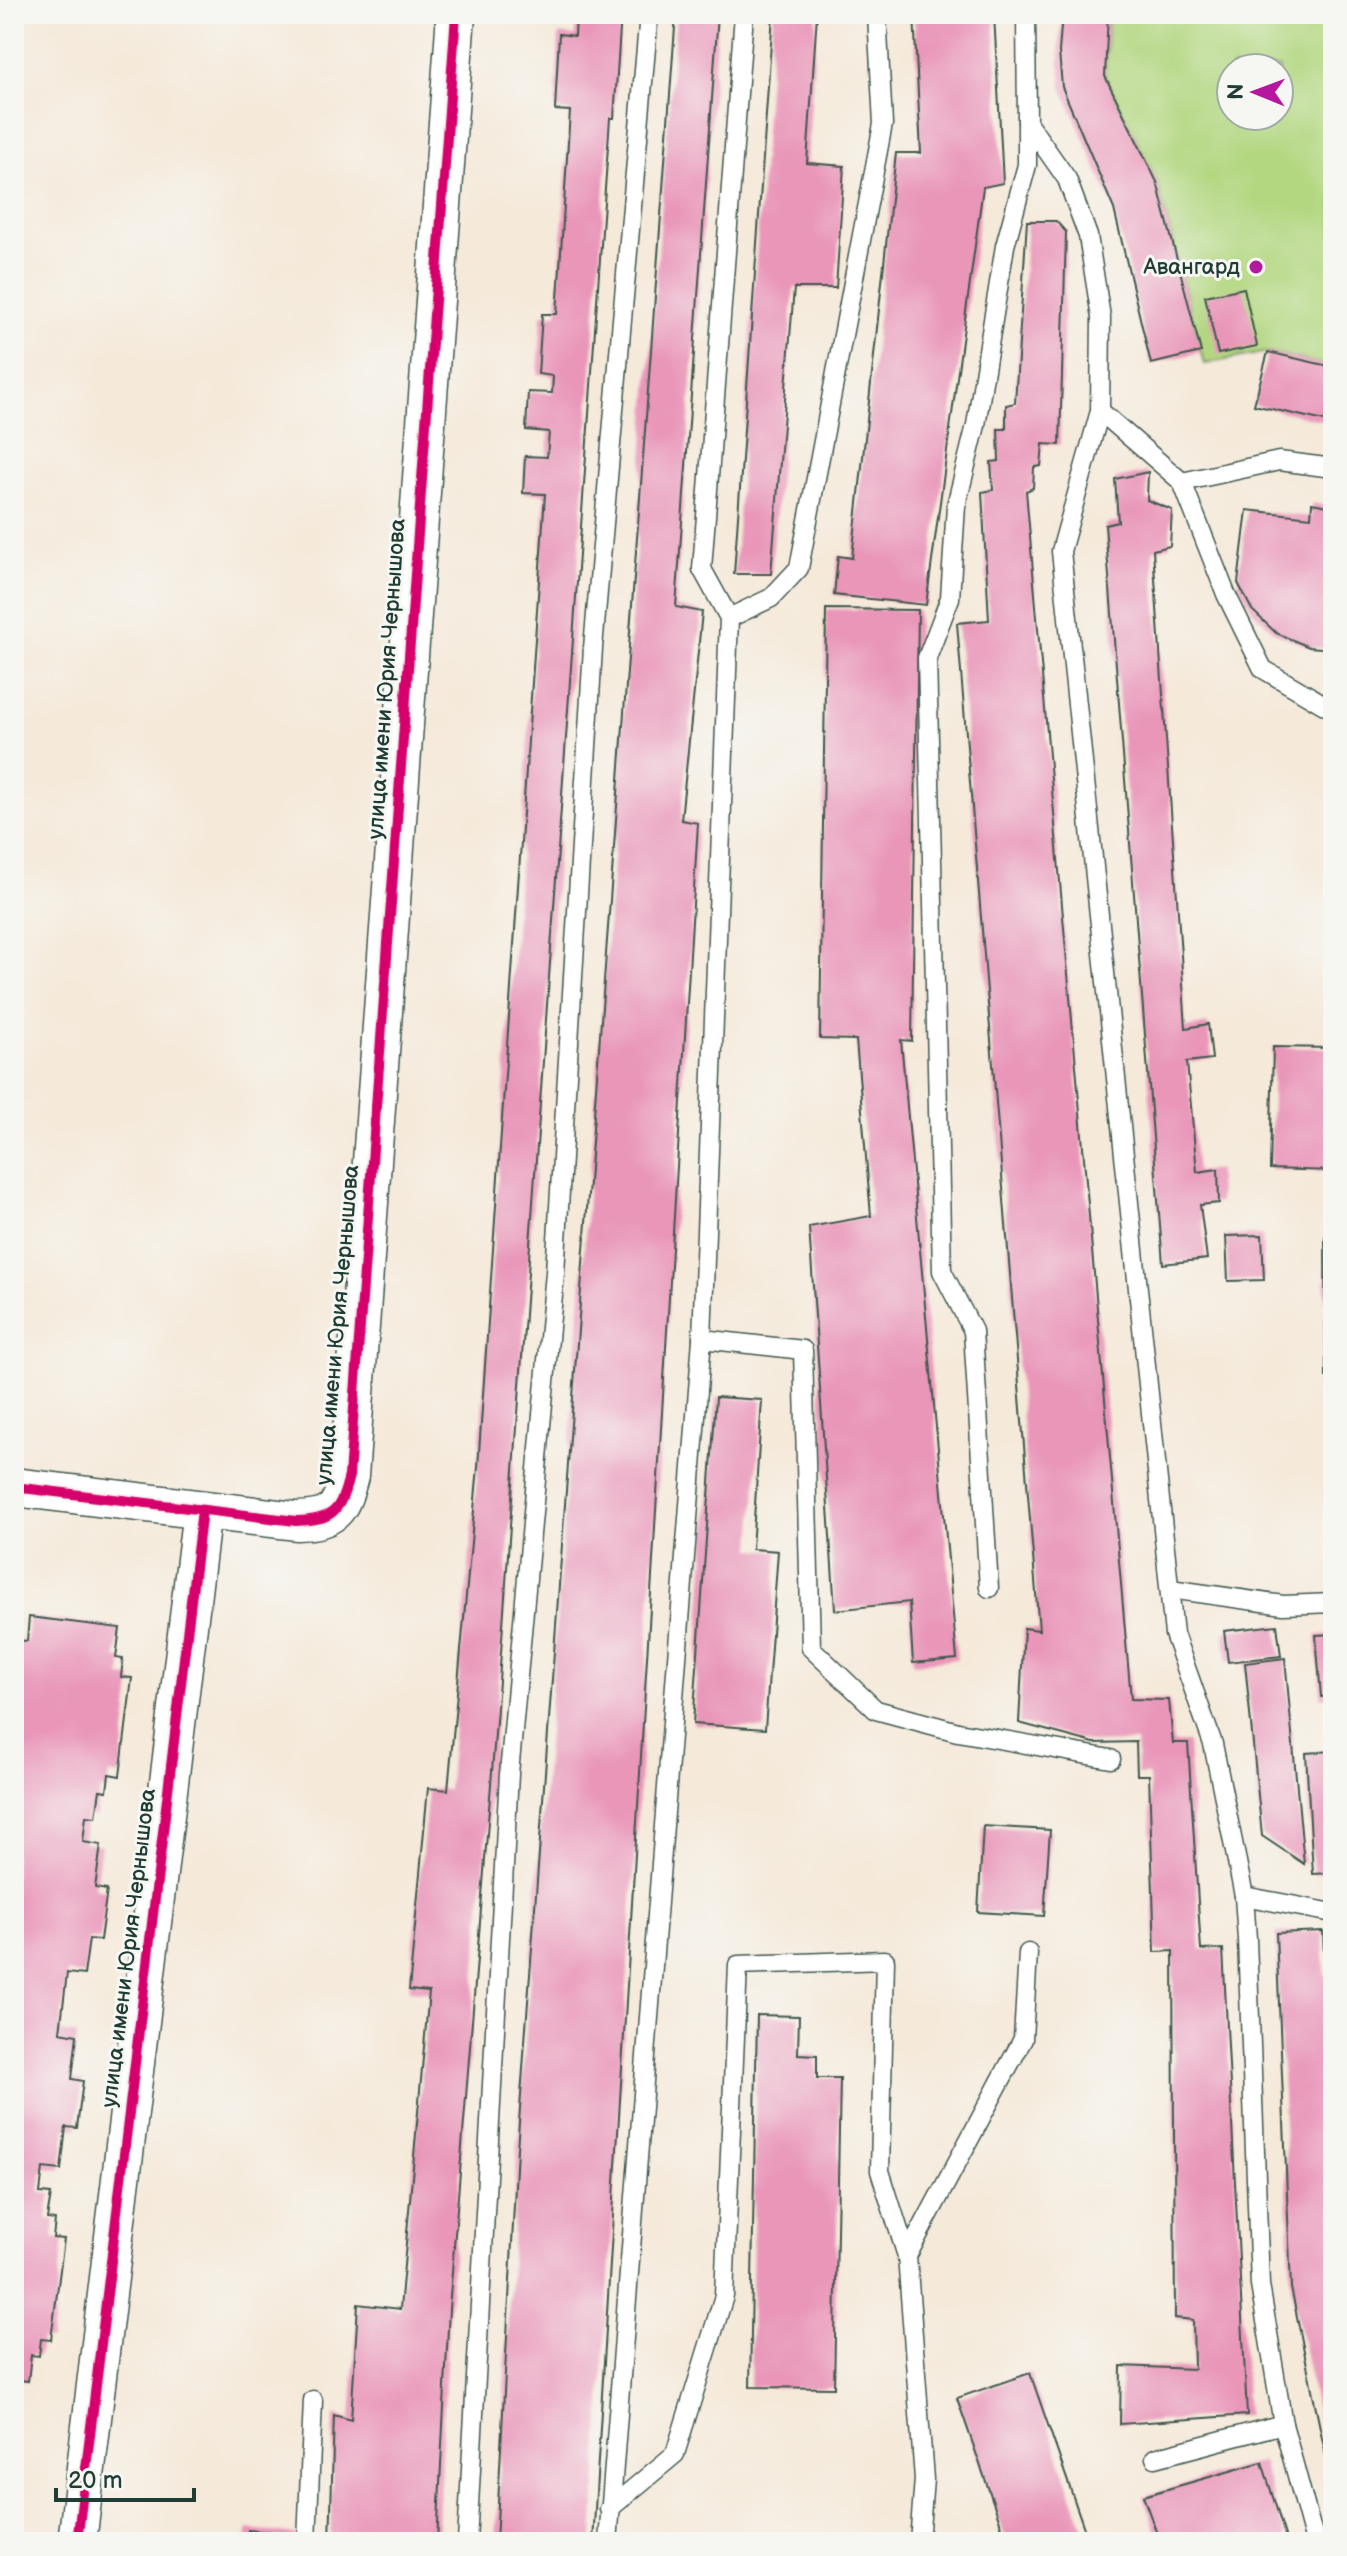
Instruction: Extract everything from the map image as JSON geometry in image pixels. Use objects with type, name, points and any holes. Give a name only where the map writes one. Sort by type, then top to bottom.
[{"type":"street","name":"улица имени Юрия Чернышова","points":[[77,2542],[202,1510],[296,1521],[321,1520],[342,1503],[349,1476],[456,14]]},
{"type":"street","points":[[14,1487],[202,1510]]},
{"type":"lane","points":[[467,2542],[509,1774],[555,1273],[593,648],[649,14]]},
{"type":"lane","points":[[608,2542],[702,1339],[729,618],[702,569],[744,14]]},
{"type":"lane","points":[[729,618],[771,598],[799,568],[883,124],[877,14]]},
{"type":"lane","points":[[989,1588],[973,1331],[942,1271],[927,658],[950,598],[956,506],[976,425],[1005,246],[1027,165],[1026,14]]},
{"type":"lane","points":[[1027,122],[1067,179],[1088,236],[1101,317],[1100,411],[1061,551],[1174,1634],[1213,1744],[1244,1896],[1260,2285],[1283,2424],[1315,2542]]},
{"type":"lane","points":[[1100,411],[1182,482],[1226,594],[1263,669],[1333,710]]},
{"type":"lane","points":[[1182,482],[1279,461],[1333,468]]},
{"type":"lane","points":[[702,1339],[803,1350],[811,1648],[876,1710],[958,1732],[1111,1759]]},
{"type":"lane","points":[[1170,1589],[1283,1605],[1333,1603]]},
{"type":"lane","points":[[1244,1896],[1333,1913]]},
{"type":"lane","points":[[907,2256],[1023,2039],[1028,1953]]},
{"type":"lane","points":[[609,2509],[675,2454],[724,2296],[738,1965],[885,1960],[880,2171],[907,2256],[924,2479],[919,2542]]},
{"type":"lane","points":[[307,2542],[313,2400]]},
{"type":"lane","points":[[1155,2458],[1283,2424]]},
{"type":"green space","name":"Авангард","points":[[1108,14],[1333,14],[1333,367],[1268,352],[1204,364],[1157,182],[1105,76]]},
{"type":"building","points":[[576,14],[621,14],[614,118],[610,118],[497,1709],[449,2309],[437,2542],[330,2542],[334,2415],[351,2420],[358,2304],[400,2309],[429,1992],[409,1990],[428,1788],[448,1790],[478,1467],[545,494],[523,493],[525,456],[547,457],[549,432],[526,430],[528,392],[552,393],[553,376],[538,374],[542,314],[557,314],[570,111],[555,110],[559,34],[575,36]]},
{"type":"building","points":[[676,14],[718,14],[676,607],[702,612],[681,820],[698,823],[593,2542],[496,2542],[517,2149]]},
{"type":"building","points":[[773,14],[817,14],[807,163],[844,166],[836,288],[794,288],[771,574],[734,574]]},
{"type":"building","points":[[914,14],[994,14],[1003,183],[983,187],[926,605],[834,595],[838,556],[852,558],[896,153],[921,153]]},
{"type":"building","points":[[1062,14],[1108,14],[1105,76],[1157,182],[1201,352],[1151,364],[1114,209],[1062,87],[1059,52]]},
{"type":"building","points":[[1027,221],[1056,221],[1066,232],[1060,445],[1043,444],[1041,466],[1034,467],[1033,488],[1026,491],[1131,1699],[1169,1700],[1173,1743],[1188,1743],[1201,1950],[1223,1949],[1247,2415],[1120,2424],[1121,2366],[1194,2369],[1193,2320],[1175,2318],[1173,1951],[1155,1952],[1149,1775],[1137,1775],[1136,1742],[1094,1743],[1019,1723],[1024,1628],[1039,1630],[957,623],[989,620],[982,492],[993,490],[991,462],[999,461],[998,429],[1006,429],[1006,405],[1015,403]]},
{"type":"building","points":[[1244,288],[1257,346],[1218,354],[1205,296]]},
{"type":"building","points":[[1268,352],[1333,367],[1333,423],[1254,405]]},
{"type":"building","points":[[1148,472],[1147,500],[1172,510],[1170,546],[1153,550],[1186,1028],[1208,1024],[1212,1059],[1187,1062],[1197,1172],[1218,1169],[1219,1203],[1200,1205],[1207,1259],[1163,1264],[1105,525],[1118,522],[1115,479]]},
{"type":"building","points":[[1312,503],[1333,507],[1333,649],[1309,647],[1276,633],[1252,610],[1238,583],[1247,510],[1311,517]]},
{"type":"building","points":[[826,609],[918,610],[912,1041],[901,1040],[957,1659],[913,1663],[909,1602],[835,1610],[809,1227],[871,1216],[856,1040],[820,1039]]},
{"type":"building","points":[[1273,1047],[1333,1048],[1333,1171],[1270,1169]]},
{"type":"building","points":[[1262,1235],[1264,1280],[1228,1281],[1226,1236]]},
{"type":"building","points":[[1325,1236],[1333,1236],[1333,1377],[1326,1377]]},
{"type":"building","points":[[716,1397],[762,1400],[752,1549],[778,1551],[765,1729],[693,1724]]},
{"type":"building","points":[[29,1617],[120,1628],[116,1658],[123,1659],[121,1677],[132,1678],[120,1776],[109,1774],[107,1791],[100,1790],[96,1817],[86,1816],[83,1842],[101,1845],[95,1888],[107,1890],[100,1940],[89,1939],[84,1975],[67,1973],[60,2032],[77,2035],[72,2079],[83,2081],[77,2128],[66,2127],[61,2170],[43,2168],[40,2193],[51,2194],[47,2219],[55,2220],[53,2238],[64,2239],[51,2340],[41,2339],[39,2356],[31,2355],[28,2381],[14,2379],[14,1640],[27,1641]]},
{"type":"building","points":[[1277,1625],[1281,1656],[1228,1662],[1224,1631]]},
{"type":"building","points":[[1333,1634],[1333,1696],[1321,1697],[1316,1635]]},
{"type":"building","points":[[1285,1658],[1304,1864],[1262,1836],[1245,1663]]},
{"type":"building","points":[[1332,1751],[1333,1873],[1313,1874],[1306,1753]]},
{"type":"building","points":[[983,1826],[1050,1830],[1044,1916],[978,1912]]},
{"type":"building","points":[[1323,1931],[1325,1976],[1333,1974],[1332,2486],[1291,2288],[1276,1933]]},
{"type":"building","points":[[757,2015],[799,2016],[798,2054],[817,2055],[817,2078],[840,2078],[834,2388],[750,2387]]},
{"type":"building","points":[[1030,2373],[1087,2537],[1074,2542],[1007,2542],[957,2398]]},
{"type":"building","points":[[1262,2462],[1287,2542],[1160,2542],[1143,2496]]},
{"type":"building","points":[[248,2530],[295,2534],[294,2542],[247,2542]]},
{"type":"cycle path","points":[[14,1487],[296,1521],[327,1516],[338,1505],[346,1488],[456,14]]},
{"type":"cycle path","points":[[77,2542],[202,1510]]},
{"type":"place","name":"Авангард","points":[[1256,267]]}]
